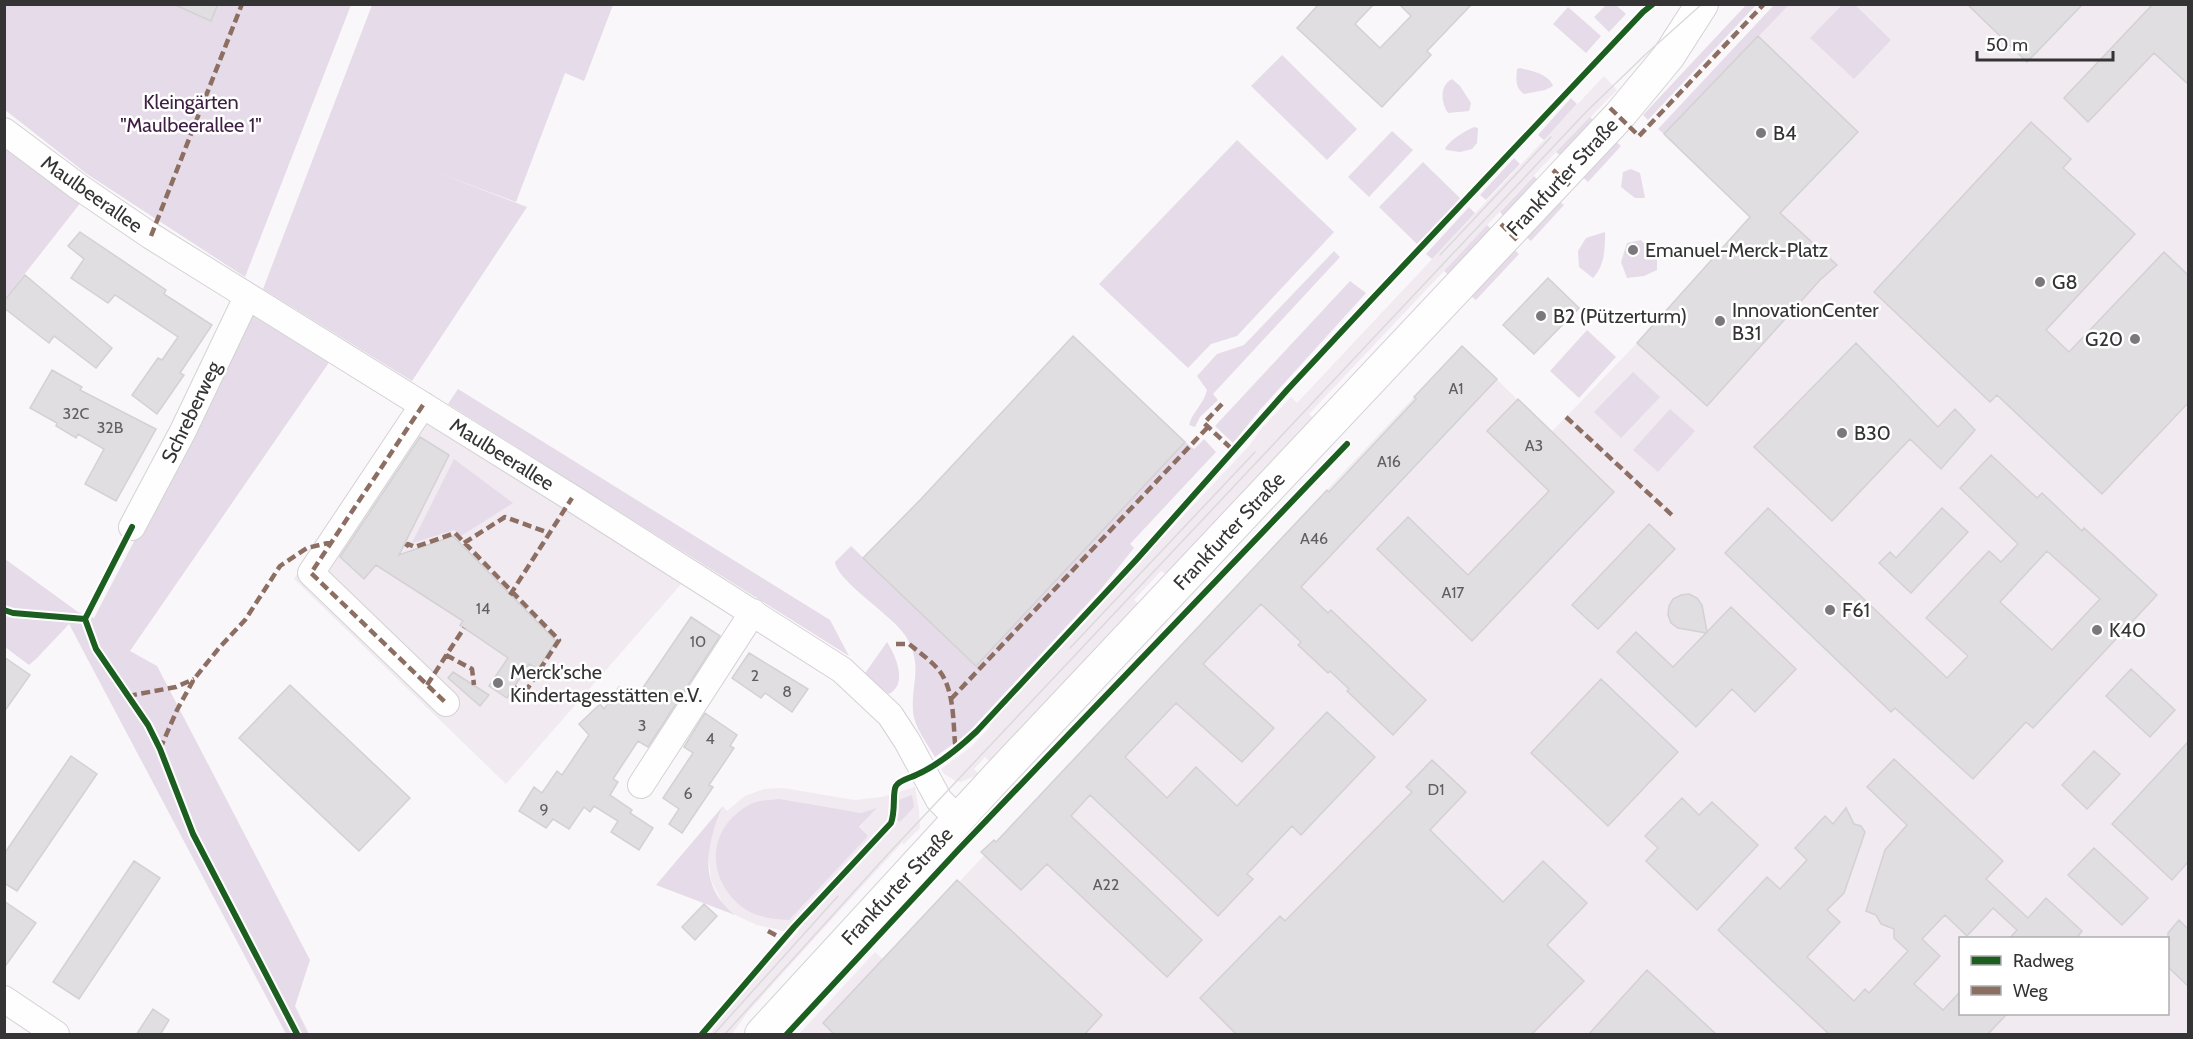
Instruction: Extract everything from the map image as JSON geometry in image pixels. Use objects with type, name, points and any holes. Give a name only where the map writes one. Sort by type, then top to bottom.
[{"type":"main road","name":"Frankfurter Straße","points":[[760,1035],[958,819],[1619,116],[1668,57],[1702,11]]},
{"type":"street","name":"Maulbeerallee","points":[[4,131],[79,187],[247,297],[423,405],[842,670],[890,715],[939,800],[958,819]]},
{"type":"street","name":"Schreberweg","points":[[132,527],[183,431],[247,297]]},
{"type":"street","points":[[423,405],[311,573],[446,703]]},
{"type":"street","points":[[641,785],[753,612]]},
{"type":"street","points":[[4,999],[56,1035]]},
{"type":"shaded area","points":[[1789,5],[2188,5],[2188,1034],[799,1034],[875,952],[885,961],[1462,346],[1551,432],[1637,343],[1750,217],[1664,134]]},
{"type":"shaded area","points":[[1604,76],[1617,90],[1309,414],[1316,421],[1167,575],[1161,571],[1134,600],[1139,604],[990,762],[985,757],[974,769],[979,774],[961,782],[944,774],[941,769],[971,747],[991,726],[988,723],[1249,446],[1261,429],[1291,397],[1297,403]]},
{"type":"shaded area","name":"Merck'sche Kindertagesstätten e.V.","points":[[406,411],[683,582],[506,784],[294,579]]},
{"type":"shaded area","points":[[915,787],[920,828],[904,844],[902,843],[820,932],[747,1013],[732,1034],[710,1034],[735,1000],[799,931],[784,931],[757,925],[735,915],[724,906],[711,880],[708,853],[710,840],[723,806],[727,811],[745,796],[764,789],[783,788],[854,800],[882,797]],"holes":[[[876,809],[859,828],[867,836],[834,810],[861,813]]]},
{"type":"green space","points":[[1607,4],[1616,5],[1626,14],[1609,32],[1594,17]]},
{"type":"green space","points":[[1854,4],[1891,40],[1854,79],[1810,38],[1842,5]]},
{"type":"green space","name":"Kleingärten \"Maulbeerallee 1\"","points":[[5,5],[351,5],[245,277],[87,174],[5,110]]},
{"type":"green space","points":[[372,5],[613,5],[584,81],[565,73],[516,202],[430,170],[527,207],[412,381],[263,289]]},
{"type":"green space","points":[[1746,5],[1756,5],[1648,120],[1643,115]]},
{"type":"green space","points":[[1774,5],[1789,5],[1664,134],[1658,129]]},
{"type":"green space","points":[[1568,7],[1601,36],[1586,53],[1553,24]]},
{"type":"green space","points":[[1282,55],[1357,129],[1327,160],[1251,86]]},
{"type":"green space","points":[[1517,69],[1544,76],[1553,86],[1524,94],[1517,83]]},
{"type":"green space","points":[[1452,79],[1460,86],[1471,103],[1469,111],[1448,113],[1442,95],[1445,86]]},
{"type":"green space","points":[[1571,98],[1577,104],[1544,140],[1538,135]]},
{"type":"green space","points":[[1590,117],[1596,123],[1563,158],[1556,152]]},
{"type":"green space","points":[[1474,127],[1478,128],[1477,143],[1472,149],[1460,152],[1446,150],[1445,148],[1455,138]]},
{"type":"green space","points":[[1392,131],[1413,150],[1369,197],[1348,177]]},
{"type":"green space","points":[[1237,140],[1334,232],[1237,336],[1211,344],[1188,368],[1099,284]]},
{"type":"green space","points":[[1615,141],[1621,146],[1588,182],[1582,176]]},
{"type":"green space","points":[[5,145],[82,201],[5,299]]},
{"type":"green space","points":[[1514,158],[1520,164],[1486,200],[1480,195]]},
{"type":"green space","points":[[1423,162],[1461,199],[1417,244],[1379,207]]},
{"type":"green space","points":[[1631,169],[1640,173],[1645,198],[1635,198],[1621,187],[1623,172]]},
{"type":"green space","points":[[1534,176],[1540,182],[1505,218],[1500,212]]},
{"type":"green space","points":[[1559,201],[1564,205],[1531,241],[1526,237]]},
{"type":"green space","points":[[1469,207],[1475,213],[1432,259],[1426,254]]},
{"type":"green space","points":[[1487,225],[1494,231],[1450,276],[1444,271]]},
{"type":"green space","points":[[1605,232],[1602,262],[1593,278],[1579,267],[1578,251],[1586,238]]},
{"type":"green space","points":[[1641,240],[1657,258],[1657,270],[1644,276],[1627,278],[1621,262],[1627,243]]},
{"type":"green space","points":[[1514,249],[1519,254],[1476,300],[1471,296]]},
{"type":"green space","points":[[1334,251],[1340,257],[1213,394],[1218,400],[1200,417],[1195,427],[1189,425],[1207,390],[1197,376],[1217,354],[1244,345]]},
{"type":"green space","points":[[1350,281],[1366,293],[1233,443],[1215,426]]},
{"type":"green space","points":[[253,313],[330,361],[130,651],[157,666],[310,960],[295,1006],[309,1034],[286,1034],[69,624],[29,665],[5,647],[5,559],[78,612],[94,618]]},
{"type":"green space","points":[[1587,330],[1616,357],[1579,398],[1550,371]]},
{"type":"green space","points":[[1633,372],[1660,397],[1621,438],[1594,412]]},
{"type":"green space","points":[[458,389],[830,620],[849,656],[448,404]]},
{"type":"green space","points":[[1670,409],[1695,431],[1658,472],[1633,450]]},
{"type":"green space","points":[[1204,439],[1216,452],[1130,544],[1134,548],[1101,589],[966,735],[935,757],[921,735],[914,717],[915,665],[911,646],[899,627],[845,579],[835,562],[851,546],[976,666],[1185,442],[1194,449]]},
{"type":"green space","points":[[454,459],[513,503],[461,536],[454,530],[412,543]]},
{"type":"green space","points":[[887,642],[899,670],[898,684],[889,694],[863,676]]},
{"type":"green space","points":[[912,795],[914,807],[900,822],[897,820],[899,800]]},
{"type":"green space","points":[[779,799],[861,813],[877,808],[859,827],[868,836],[789,920],[758,915],[737,903],[721,881],[716,857],[717,844],[730,820],[745,807],[756,802]]},
{"type":"green space","points":[[723,806],[712,835],[708,864],[715,891],[735,915],[656,885]]},
{"type":"building","points":[[173,4],[218,4],[211,21]]},
{"type":"building","points":[[1319,4],[1374,4],[1355,24],[1380,48],[1411,16],[1399,4],[1472,4],[1427,51],[1431,55],[1382,107],[1297,28]]},
{"type":"building","points":[[1967,4],[2083,4],[2027,62]]},
{"type":"building","points":[[2153,4],[2188,4],[2188,84],[2154,53],[2088,122],[2064,98]]},
{"type":"building","points":[[1758,36],[1858,132],[1780,213],[1837,265],[1820,280],[1707,406],[1637,343],[1750,217],[1664,134]]},
{"type":"building","points":[[2031,122],[2071,159],[2063,168],[2135,234],[2046,330],[2069,352],[2164,252],[2188,275],[2188,403],[2102,494],[1997,395],[1990,402],[1874,292]]},
{"type":"building","points":[[80,232],[166,290],[164,294],[212,325],[180,373],[184,375],[157,414],[132,395],[158,358],[162,360],[178,337],[115,295],[108,303],[71,278],[84,259],[68,246]]},
{"type":"building","points":[[25,275],[112,348],[96,368],[54,336],[49,343],[4,308],[4,301]]},
{"type":"building","name":"B2 (Pützerturm)","points":[[1548,278],[1579,308],[1534,354],[1503,325]]},
{"type":"building","points":[[1073,336],[1185,442],[976,666],[863,558]]},
{"type":"building","name":"B30","points":[[1856,343],[1938,427],[1955,409],[1975,430],[1941,469],[1910,439],[1832,521],[1754,447]]},
{"type":"building","points":[[1462,346],[1497,379],[1301,587],[1328,613],[1331,610],[1426,700],[1393,735],[1347,691],[1349,689],[1330,671],[1328,673],[1298,645],[1301,642],[1261,604],[1203,664],[1274,728],[1242,762],[1176,703],[1125,757],[1167,798],[1196,767],[1237,806],[1327,712],[1375,757],[1301,835],[1292,826],[1247,874],[1253,879],[1218,916],[1090,795],[1071,816],[1202,940],[1167,977],[1047,864],[1021,890],[981,852],[994,840],[996,842],[1327,490],[1329,492]]},
{"type":"building","points":[[52,370],[82,387],[80,390],[156,429],[116,501],[85,484],[104,449],[78,434],[76,438],[56,426],[57,423],[30,408]]},
{"type":"building","points":[[1518,399],[1614,492],[1472,641],[1377,549],[1408,517],[1468,575],[1549,491],[1487,431]]},
{"type":"building","points":[[420,437],[449,455],[399,555],[453,536],[556,641],[538,669],[529,664],[507,698],[489,686],[508,658],[460,625],[463,621],[376,565],[364,579],[340,557]]},
{"type":"building","points":[[1991,455],[2037,498],[2042,493],[2082,531],[2084,528],[2157,595],[2033,728],[2026,722],[1973,779],[1895,708],[1891,712],[1725,553],[1768,508],[1947,678],[1968,656],[1926,618],[1989,551],[2001,562],[2018,544],[1960,488]],"holes":[[[2047,551],[2100,599],[2052,650],[2000,602]]]},
{"type":"building","points":[[1942,508],[1968,532],[1911,593],[1879,563],[1890,552],[1896,558]]},
{"type":"building","points":[[1649,524],[1675,549],[1598,629],[1572,605]]},
{"type":"building","points":[[1689,594],[1697,598],[1702,605],[1707,632],[1731,607],[1796,669],[1755,712],[1732,689],[1696,727],[1617,652],[1636,632],[1673,667],[1706,633],[1678,628],[1671,623],[1668,615],[1673,599]]},
{"type":"building","points":[[691,617],[720,636],[648,747],[638,741],[613,779],[618,782],[610,795],[632,810],[630,813],[653,828],[639,850],[611,832],[618,821],[594,806],[590,812],[584,807],[569,829],[553,819],[546,828],[519,811],[534,787],[542,793],[557,771],[562,775],[589,735],[579,724],[600,704],[604,709],[619,687],[636,698]]},
{"type":"building","points":[[749,653],[808,689],[792,712],[765,693],[761,698],[732,678]]},
{"type":"building","points":[[4,657],[30,675],[4,712]]},
{"type":"building","points":[[2131,669],[2175,710],[2150,737],[2106,696]]},
{"type":"building","points":[[453,672],[489,695],[480,706],[448,678]]},
{"type":"building","points":[[1601,679],[1678,752],[1608,826],[1531,753]]},
{"type":"building","points":[[290,685],[410,798],[359,851],[239,738]]},
{"type":"building","points":[[705,713],[737,735],[730,746],[734,748],[709,785],[713,787],[682,833],[669,824],[679,809],[663,798],[693,753],[684,747]]},
{"type":"building","points":[[2188,742],[2188,862],[2172,880],[2112,824]]},
{"type":"building","points":[[2094,751],[2120,774],[2087,809],[2062,785]]},
{"type":"building","points":[[71,756],[97,774],[17,891],[4,883],[4,854]]},
{"type":"building","points":[[1894,759],[2003,861],[1986,879],[2028,918],[2046,898],[2082,931],[2078,937],[2011,937],[2017,930],[1993,908],[1967,936],[1945,915],[1922,939],[1940,956],[1914,984],[1943,1010],[1959,993],[1959,1015],[2006,1015],[1987,1035],[1830,1035],[1718,930],[1767,877],[1780,889],[1807,860],[1795,848],[1825,816],[1833,824],[1846,808],[1854,824],[1861,826],[1865,832],[1844,893],[1827,910],[1840,922],[1807,957],[1854,1001],[1865,989],[1869,993],[1908,951],[1894,938],[1894,929],[1881,924],[1876,915],[1866,911],[1885,850],[1907,825],[1867,787]]},
{"type":"building","points":[[1432,760],[1466,792],[1430,830],[1503,902],[1543,861],[1587,903],[1547,945],[1584,981],[1531,1035],[1237,1035],[1200,998],[1280,916],[1285,921],[1412,792],[1406,787]]},
{"type":"building","points":[[1682,798],[1699,815],[1712,802],[1758,845],[1697,910],[1646,861],[1658,848],[1645,836]]},
{"type":"building","points":[[2094,848],[2148,898],[2122,925],[2068,875]]},
{"type":"building","points":[[134,861],[160,878],[79,999],[53,982]]},
{"type":"building","points":[[957,880],[1102,1015],[1084,1035],[835,1035],[823,1023]]},
{"type":"building","points":[[4,901],[36,923],[4,968]]},
{"type":"building","points":[[704,904],[717,916],[695,940],[682,927]]},
{"type":"building","points":[[2179,920],[2188,929],[2188,986],[2169,968],[2168,933]]},
{"type":"building","points":[[1647,970],[1717,1035],[1588,1035]]},
{"type":"building","points":[[153,1009],[169,1020],[160,1035],[136,1035]]},
{"type":"tram line","points":[[725,1034],[888,854],[1587,111],[1702,4]]},
{"type":"tram line","points":[[1440,255],[1551,137]]},
{"type":"tram line","points":[[1070,648],[1255,452]]},
{"type":"tram line","points":[[714,1034],[838,896]]},
{"type":"marked path","points":[[151,236],[242,4]]},
{"type":"marked path","points":[[1610,108],[1639,136],[1764,4]]},
{"type":"marked path","points":[[1553,170],[1572,188]]},
{"type":"marked path","points":[[1501,224],[1520,243]]},
{"type":"marked path","points":[[1222,404],[1204,423],[1234,451]]},
{"type":"marked path","points":[[423,405],[311,573],[446,703]]},
{"type":"marked path","points":[[1566,417],[1673,516]]},
{"type":"marked path","points":[[951,699],[1208,427]]},
{"type":"marked path","points":[[510,595],[572,498]]},
{"type":"marked path","points":[[464,543],[505,517],[549,533]]},
{"type":"marked path","points":[[406,547],[408,544],[415,547],[455,533],[559,640],[524,694],[514,687]]},
{"type":"marked path","points":[[160,749],[194,679],[245,620],[280,566],[307,548],[332,542]]},
{"type":"marked path","points":[[427,685],[464,628]]},
{"type":"marked path","points":[[896,644],[909,644],[932,662],[943,677],[952,704],[955,743],[960,748]]},
{"type":"marked path","points":[[446,655],[472,669],[474,685]]},
{"type":"marked path","points":[[128,696],[176,687],[194,679]]},
{"type":"marked path","points":[[768,931],[783,939]]},
{"type":"cycle path","points":[[702,1034],[794,927],[891,823],[897,784],[941,761],[977,731],[1137,559],[1288,389],[1653,4]]},
{"type":"cycle path","points":[[787,1034],[960,848],[1347,444]]},
{"type":"cycle path","points":[[132,527],[85,619],[96,649],[148,725],[160,749],[193,834],[297,1034]]},
{"type":"cycle path","points":[[4,610],[13,613],[85,619]]},
{"type":"place","name":"B4","points":[[1761,133]]},
{"type":"place","name":"Emanuel-Merck-Platz","points":[[1633,250]]},
{"type":"place","name":"G8","points":[[2040,282]]},
{"type":"place","name":"B2 (Pützerturm)","points":[[1541,316]]},
{"type":"place","name":"InnovationCenter B31","points":[[1720,321]]},
{"type":"place","name":"G20","points":[[2135,339]]},
{"type":"place","name":"B30","points":[[1842,433]]},
{"type":"place","name":"F61","points":[[1830,610]]},
{"type":"place","name":"K40","points":[[2097,630]]},
{"type":"place","name":"Merck'sche Kindertagesstätten e.V.","points":[[498,683]]}]
